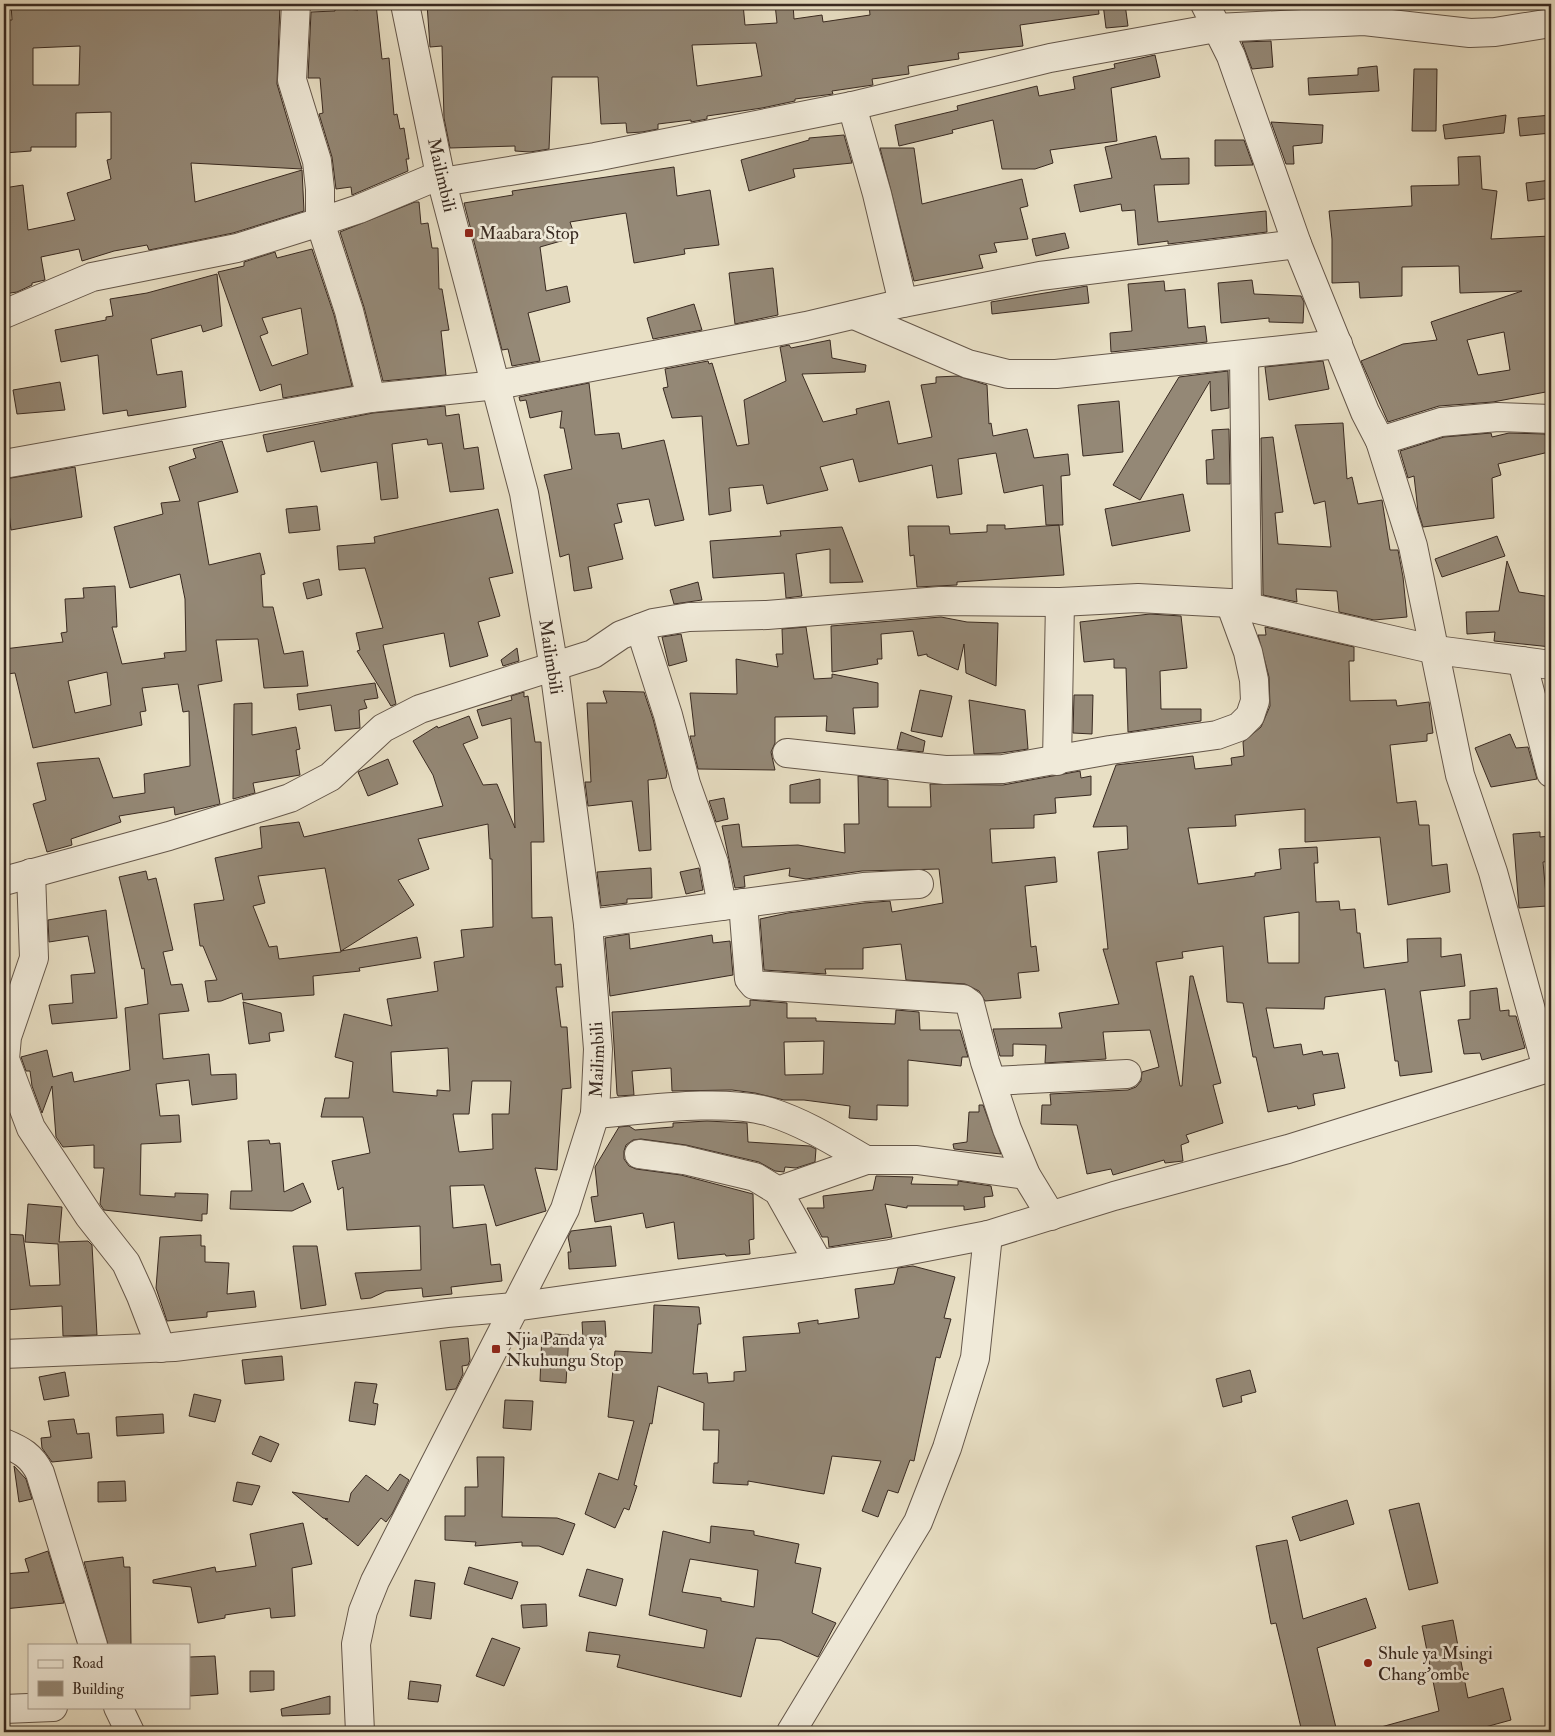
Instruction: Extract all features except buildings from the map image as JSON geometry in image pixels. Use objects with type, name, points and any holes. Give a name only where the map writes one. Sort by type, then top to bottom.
[{"type":"street","points":[[296,4],[292,80],[317,161],[320,189],[320,222],[350,311],[371,398]]},
{"type":"street","name":"Mailimbili","points":[[360,1732],[356,1644],[363,1611],[375,1581],[565,1210],[594,1114],[598,1049],[588,924],[554,668],[524,493],[441,178],[404,4]]},
{"type":"street","points":[[4,1354],[161,1348],[514,1307],[890,1254],[988,1235],[1114,1196],[1288,1149],[1549,1068],[1493,872],[1460,775],[1436,650],[1413,546],[1380,441],[1365,412],[1297,244],[1231,56],[1205,4]]},
{"type":"street","points":[[4,314],[92,278],[237,248],[358,209],[441,178],[595,157],[852,106],[1050,58],[1216,28],[1364,21],[1470,33],[1495,32],[1551,23]]},
{"type":"street","points":[[852,106],[877,194],[903,303]]},
{"type":"street","points":[[4,464],[371,398],[497,385],[806,326],[903,303],[1040,276],[1297,244]]},
{"type":"street","points":[[854,315],[968,364],[1008,374],[1056,374],[1338,344]]},
{"type":"street","points":[[787,753],[946,770],[1003,770],[1110,750],[1216,735],[1240,727],[1250,716],[1255,701],[1254,680],[1238,605],[1244,355]]},
{"type":"street","points":[[1380,441],[1442,422],[1498,417],[1551,419]]},
{"type":"street","points":[[4,881],[168,836],[290,798],[330,776],[383,728],[420,709],[554,668],[593,654],[621,636],[652,623],[689,617],[767,616],[940,601],[1060,602],[1138,598],[1238,605],[1436,650],[1551,664]]},
{"type":"street","points":[[1057,761],[1060,602]]},
{"type":"street","points":[[640,628],[668,715],[686,784],[714,863],[732,905],[749,980],[754,985],[962,999],[970,1004],[974,1013],[978,1038],[1007,1129],[1026,1175],[1051,1216]]},
{"type":"street","points":[[1522,661],[1551,773]]},
{"type":"street","points":[[31,873],[34,958],[7,1037],[5,1059],[31,1128],[89,1216],[126,1263],[161,1348]]},
{"type":"street","points":[[588,924],[863,887],[919,884]]},
{"type":"street","points":[[993,1081],[1127,1074]]},
{"type":"street","points":[[594,1114],[720,1105],[768,1112],[810,1128],[866,1160]]},
{"type":"street","points":[[639,1154],[684,1160],[755,1177],[778,1191],[819,1264]]},
{"type":"street","points":[[778,1191],[866,1160],[917,1160],[1026,1175]]},
{"type":"street","points":[[790,1732],[918,1522],[947,1448],[975,1358],[988,1235]]},
{"type":"street","points":[[4,1443],[27,1455],[35,1462],[40,1473],[93,1644]]},
{"type":"street","points":[[4,1708],[28,1708]]},
{"type":"street","points":[[118,1708],[130,1732]]},
{"type":"place","name":"Maabara Stop","points":[[469,233]]},
{"type":"place","name":"Njia Panda ya Nkuhungu Stop","points":[[496,1349]]},
{"type":"place","name":"Shule ya Msingi Chang'ombe","points":[[1368,1663]]}]
